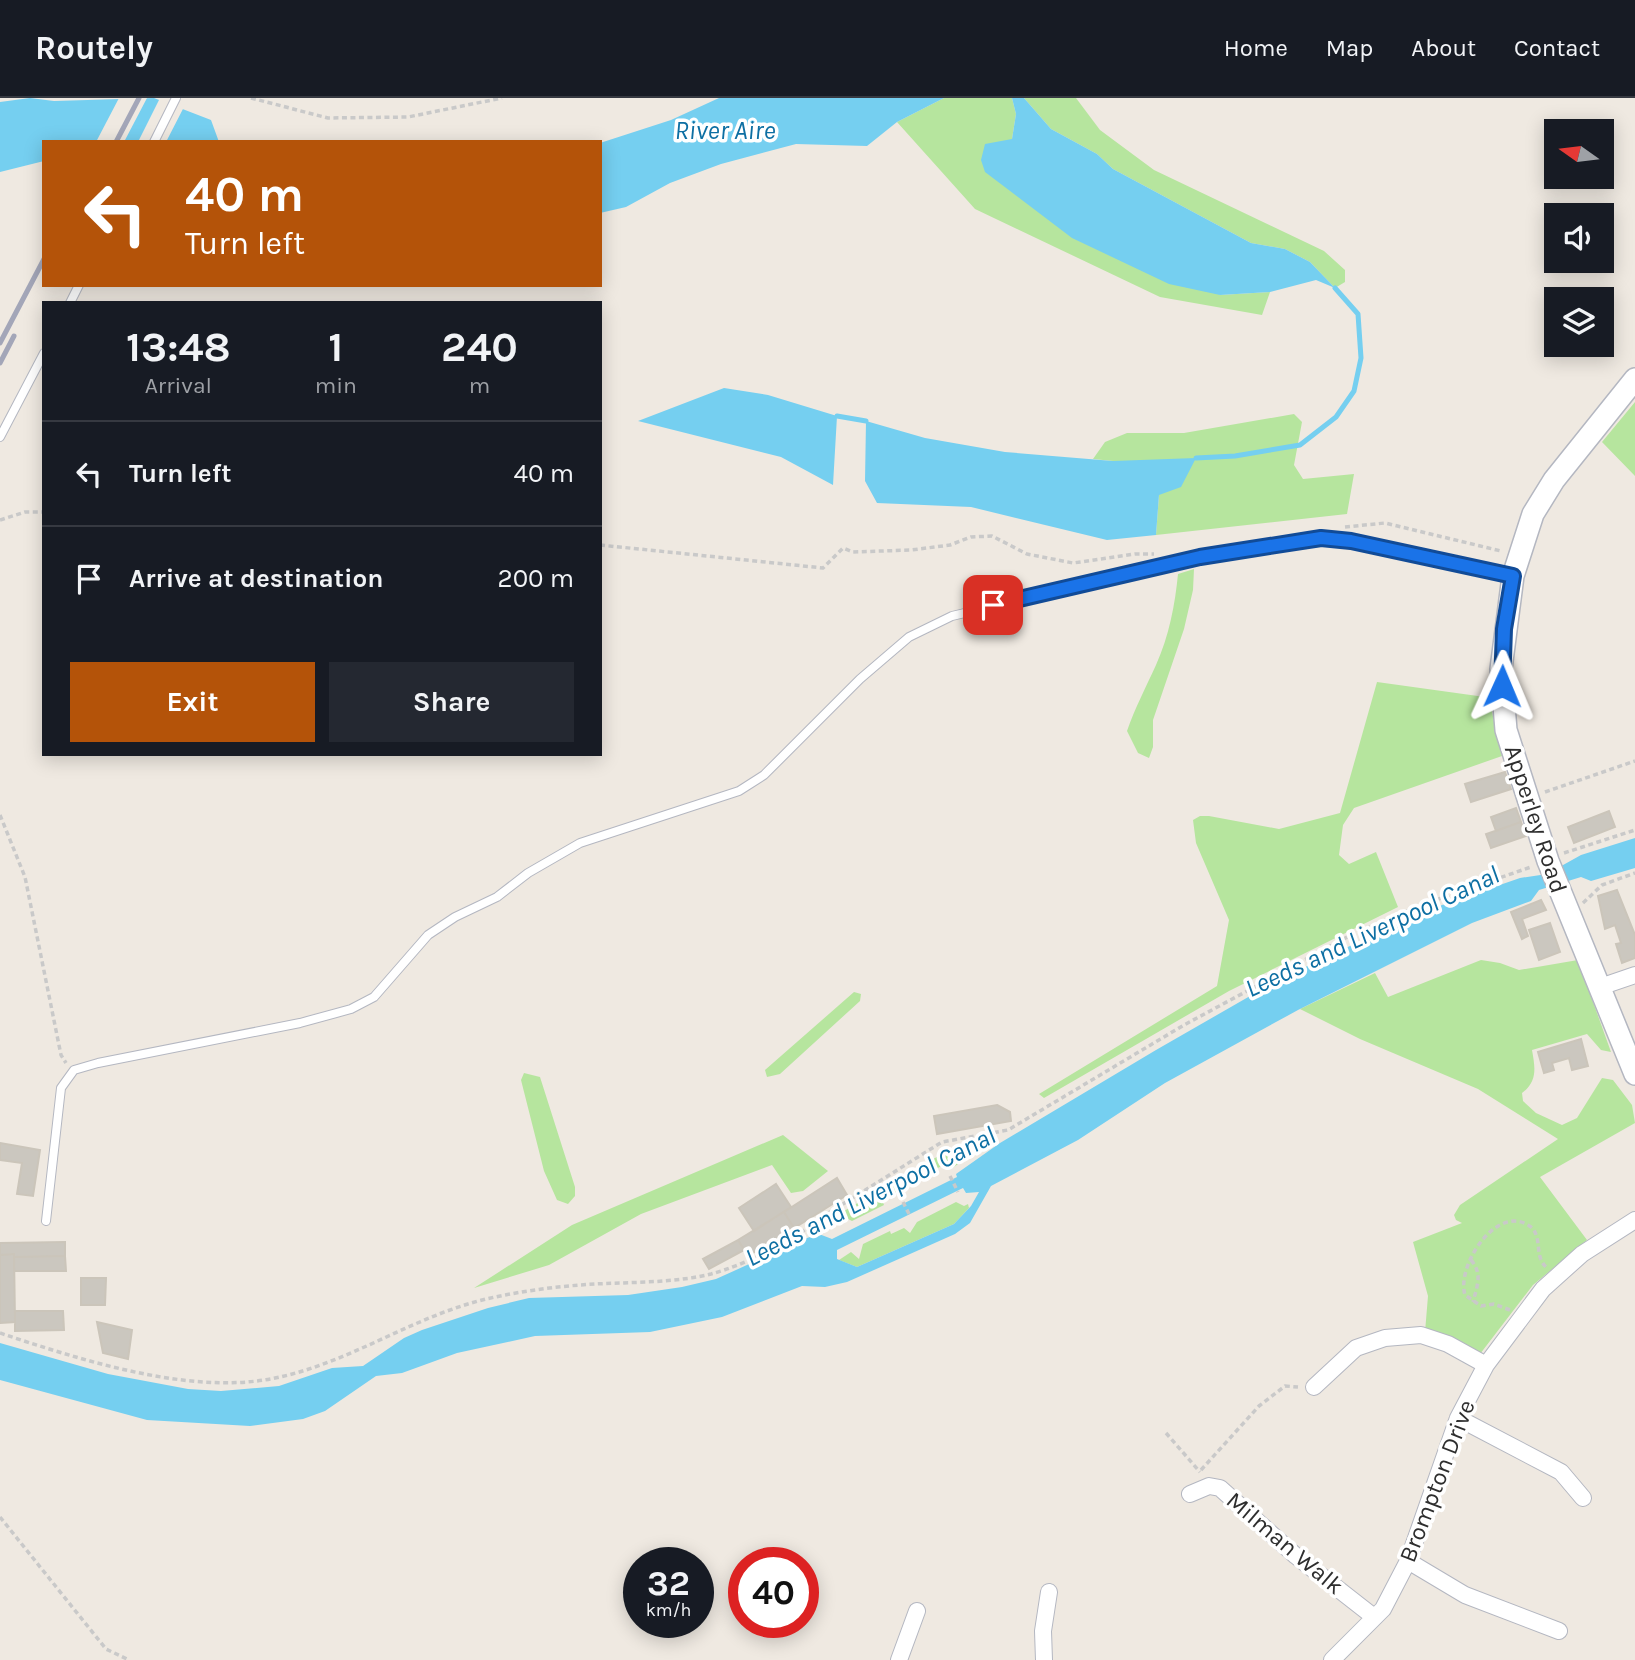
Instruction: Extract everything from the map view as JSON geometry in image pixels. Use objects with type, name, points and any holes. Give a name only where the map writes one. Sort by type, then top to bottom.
[{"type":"street","name":"Apperley Road","points":[[1635,379],[1554,480],[1533,514],[1516,566],[1501,669],[1502,703],[1512,754],[1548,863],[1635,1074]]},
{"type":"street","points":[[1600,987],[1635,975]]},
{"type":"street","name":"Brompton Drive","points":[[1332,1660],[1383,1609],[1408,1560],[1458,1418],[1486,1365],[1543,1289],[1582,1254],[1635,1220]]},
{"type":"street","points":[[1314,1387],[1356,1348],[1385,1339],[1421,1335],[1448,1344],[1486,1365]]},
{"type":"street","points":[[1458,1418],[1562,1472],[1583,1498]]},
{"type":"street","name":"Milman Walk","points":[[1190,1494],[1204,1479],[1220,1488],[1296,1556],[1374,1617]]},
{"type":"street","points":[[1408,1560],[1465,1595],[1559,1631]]},
{"type":"street","points":[[1044,1660],[1043,1631],[1049,1592]]},
{"type":"street","points":[[899,1660],[917,1611]]},
{"type":"lane","points":[[154,140],[176,98]]},
{"type":"lane","points":[[0,437],[42,357]]},
{"type":"lane","points":[[46,1221],[61,1088],[74,1070],[300,1023],[351,1009],[374,997],[428,935],[455,917],[497,897],[528,873],[580,843],[739,792],[764,775],[860,679],[909,637],[952,616],[1174,563],[1321,538],[1516,566]]},
{"type":"path","points":[[251,98],[328,118],[408,117],[502,98]]},
{"type":"path","points":[[0,520],[25,512],[42,512]]},
{"type":"path","points":[[1321,538],[1347,525],[1385,523],[1516,566]]},
{"type":"path","points":[[602,545],[823,568],[843,548],[853,552],[911,550],[950,545],[971,537],[992,536],[1027,554],[1073,563],[1135,554],[1157,554],[1174,563]]},
{"type":"path","points":[[1527,798],[1635,761]]},
{"type":"path","points":[[0,815],[25,877],[61,1055],[71,1074]]},
{"type":"path","points":[[0,1333],[49,1349],[164,1376],[209,1382],[247,1382],[293,1375],[362,1350],[412,1323],[485,1300],[551,1287],[692,1277],[730,1268],[802,1233],[830,1212],[942,1142],[1008,1130],[1195,1019],[1351,934],[1424,904],[1548,863],[1575,848],[1635,830]]},
{"type":"path","points":[[1563,902],[1581,905],[1602,885],[1635,873]]},
{"type":"path","points":[[950,1176],[958,1192]]},
{"type":"path","points":[[903,1202],[910,1216]]},
{"type":"path","points":[[1520,1318],[1504,1306],[1481,1306],[1465,1295],[1463,1288],[1471,1260],[1483,1238],[1507,1221],[1517,1220],[1530,1226],[1537,1234],[1541,1262],[1558,1276]]},
{"type":"path","points":[[1471,1260],[1477,1267],[1479,1278],[1473,1302]]},
{"type":"path","points":[[1166,1433],[1204,1479],[1245,1420],[1285,1386],[1314,1387]]},
{"type":"path","points":[[0,1517],[106,1649],[129,1660]]},
{"type":"green space","points":[[944,98],[1012,98],[1016,114],[1012,139],[1220,295],[1270,292],[1262,315],[1160,297],[975,209],[897,122]]},
{"type":"green space","points":[[1024,98],[1076,98],[1100,130],[1154,170],[1324,251],[1345,270],[1345,282],[1335,288],[1310,262],[1285,249],[1251,243],[1113,169],[1097,154],[1051,129]]},
{"type":"green space","points":[[1635,402],[1635,476],[1602,442]]},
{"type":"green space","points":[[1294,414],[1302,422],[1294,465],[1303,479],[1354,474],[1347,514],[1156,535],[1159,495],[1113,461],[1093,459],[1105,442],[1127,433],[1184,433]]},
{"type":"green space","points":[[1194,569],[1193,590],[1184,629],[1153,720],[1153,747],[1149,758],[1138,753],[1127,731],[1164,643],[1178,574]]},
{"type":"green space","points":[[1377,682],[1485,697],[1490,703],[1502,756],[1354,808],[1343,825],[1339,855],[1349,864],[1376,852],[1398,907],[1229,991],[1044,1098],[1039,1094],[1217,986],[1229,920],[1196,843],[1193,820],[1200,816],[1209,816],[1279,829],[1340,813]]},
{"type":"green space","points":[[1481,960],[1519,970],[1578,960],[1611,1052],[1601,1050],[1587,1034],[1532,1050],[1533,1079],[1522,1093],[1523,1101],[1536,1113],[1562,1125],[1577,1118],[1602,1078],[1613,1080],[1632,1105],[1635,1123],[1540,1177],[1587,1240],[1533,1285],[1480,1354],[1425,1332],[1428,1296],[1413,1242],[1462,1223],[1456,1220],[1454,1215],[1460,1205],[1558,1139],[1478,1089],[1360,1039],[1300,1009],[1375,973],[1388,997]]},
{"type":"green space","points":[[854,992],[861,994],[860,1001],[780,1074],[767,1077],[765,1070]]},
{"type":"green space","points":[[524,1073],[540,1077],[575,1187],[575,1196],[568,1204],[557,1200],[544,1171],[521,1080]]},
{"type":"green space","points":[[783,1135],[828,1171],[803,1191],[791,1193],[772,1165],[641,1214],[549,1265],[474,1288],[572,1225]]},
{"type":"green space","points":[[984,1143],[953,1168],[942,1166],[927,1173],[923,1165],[947,1151]]},
{"type":"green space","points":[[913,1170],[917,1184],[881,1198],[884,1205],[852,1221],[844,1217],[832,1222],[829,1220]]},
{"type":"green space","points":[[956,1202],[964,1206],[968,1204],[969,1208],[954,1224],[857,1267],[839,1260],[851,1252],[859,1259],[863,1244],[890,1231],[891,1234],[904,1228],[910,1233],[917,1222]]},
{"type":"water","points":[[30,98],[54,101],[154,98],[211,120],[218,140],[42,140],[42,162],[0,172],[0,102]]},
{"type":"water","name":"River Aire","points":[[719,98],[944,98],[897,122],[867,146],[796,144],[721,164],[670,183],[626,207],[602,213],[602,142],[671,120]]},
{"type":"water","points":[[1012,98],[1024,98],[1051,129],[1097,154],[1113,169],[1251,243],[1285,249],[1310,262],[1335,288],[1316,280],[1270,292],[1220,295],[1169,284],[1072,238],[985,172],[981,160],[985,144],[1012,139],[1016,114]]},
{"type":"water","points":[[724,388],[768,395],[837,416],[833,485],[781,457],[638,421]]},
{"type":"water","points":[[866,421],[925,438],[1005,452],[1113,461],[1196,458],[1181,487],[1159,495],[1156,535],[1107,540],[971,507],[877,503],[865,481]]},
{"type":"water","points":[[1635,838],[1635,868],[1591,881],[1581,877],[1539,890],[1531,901],[1472,923],[1298,1010],[1165,1083],[1078,1140],[991,1186],[970,1223],[955,1234],[847,1282],[825,1287],[802,1286],[722,1317],[650,1332],[535,1336],[457,1353],[402,1373],[376,1376],[325,1411],[303,1419],[250,1426],[147,1420],[0,1380],[0,1343],[108,1374],[188,1389],[221,1391],[279,1386],[332,1368],[363,1366],[404,1338],[488,1308],[529,1298],[628,1295],[716,1279],[807,1238],[819,1234],[832,1239],[957,1177],[956,1174],[1000,1143],[1257,992],[1323,958],[1442,905],[1520,878],[1547,874],[1581,855]],"holes":[[[963,1188],[966,1193],[979,1192],[971,1206],[954,1224],[857,1267],[837,1259],[837,1250]]]},
{"type":"pier","points":[[119,98],[147,98],[125,140],[97,140]]},
{"type":"pier","points":[[160,98],[185,105],[167,140],[139,140]]},
{"type":"building","points":[[1505,772],[1511,789],[1471,802],[1465,784]]},
{"type":"building","points":[[1516,808],[1521,822],[1496,831],[1491,817]]},
{"type":"building","points":[[1609,811],[1615,827],[1574,843],[1568,827]]},
{"type":"building","points":[[1521,822],[1526,836],[1491,848],[1486,834]]},
{"type":"building","points":[[1617,890],[1635,935],[1635,958],[1622,963],[1616,944],[1621,943],[1615,925],[1605,929],[1598,896]]},
{"type":"building","points":[[1541,900],[1546,910],[1522,919],[1528,936],[1522,939],[1511,912]]},
{"type":"building","points":[[1550,923],[1560,952],[1539,960],[1529,930]]},
{"type":"building","points":[[1581,1039],[1588,1066],[1572,1070],[1569,1058],[1552,1063],[1554,1070],[1544,1073],[1538,1052]]},
{"type":"building","points":[[997,1105],[1010,1112],[1011,1121],[937,1134],[934,1116]]},
{"type":"building","points":[[0,1143],[40,1150],[33,1196],[17,1194],[22,1163],[0,1160]]},
{"type":"building","points":[[837,1178],[847,1195],[794,1228],[784,1212]]},
{"type":"building","points":[[776,1184],[791,1207],[754,1231],[739,1208]]},
{"type":"building","points":[[784,1212],[794,1228],[748,1256],[738,1240]]},
{"type":"building","points":[[738,1240],[744,1250],[709,1269],[703,1259]]},
{"type":"building","points":[[65,1242],[65,1256],[0,1255],[0,1243]]},
{"type":"building","points":[[14,1254],[15,1322],[0,1323],[0,1255]]},
{"type":"building","points":[[65,1256],[66,1271],[14,1271],[14,1257]]},
{"type":"building","points":[[81,1278],[106,1278],[105,1305],[81,1305]]},
{"type":"building","points":[[15,1311],[63,1311],[64,1330],[15,1331]]},
{"type":"building","points":[[97,1322],[132,1330],[128,1359],[103,1353]]},
{"type":"waterway","points":[[1196,458],[1235,456],[1300,445],[1336,417],[1354,391],[1361,358],[1358,314],[1335,288]]},
{"type":"waterway","points":[[837,416],[866,421]]},
{"type":"railway","points":[[117,140],[139,98]]},
{"type":"railway","points":[[0,343],[42,263]]},
{"type":"railway","points":[[0,363],[14,336]]},
{"type":"route","points":[[993,605],[1200,557],[1321,538],[1351,541],[1513,576],[1504,629],[1502,686]]},
{"type":"water label","name":"Leeds and Liverpool Canal","points":[[1372,931]]},
{"type":"water label","name":"Leeds and Liverpool Canal","points":[[870,1196]]}]
